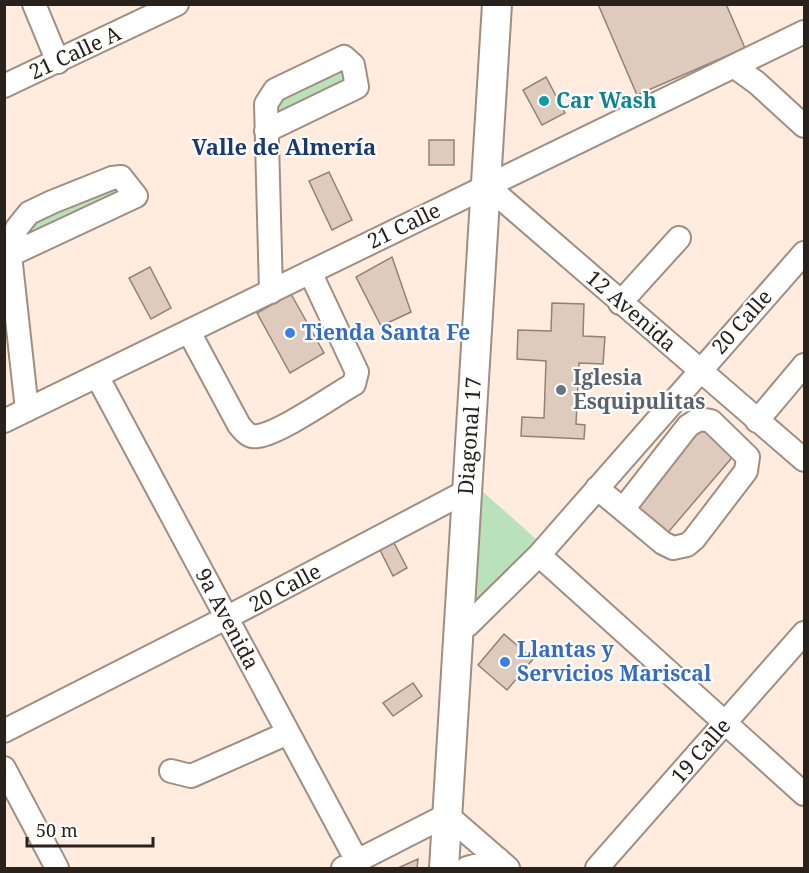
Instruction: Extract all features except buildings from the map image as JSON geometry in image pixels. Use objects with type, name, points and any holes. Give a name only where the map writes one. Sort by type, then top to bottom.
[{"type":"main road","name":"Diagonal 17","points":[[463,868],[447,815],[497,4]]},
{"type":"street","points":[[34,4],[58,62]]},
{"type":"street","name":"21 Calle A","points":[[4,86],[58,62],[165,7]]},
{"type":"street","name":"21 Calle","points":[[4,421],[804,32]]},
{"type":"street","points":[[266,131],[357,87],[353,64],[344,57],[275,90],[266,104],[266,131],[271,292]]},
{"type":"street","points":[[735,67],[757,82],[804,126]]},
{"type":"street","points":[[10,255],[136,196],[120,177],[112,178],[30,213],[17,228],[10,255],[27,410]]},
{"type":"street","name":"12 Avenida","points":[[486,185],[804,460]]},
{"type":"street","points":[[620,303],[679,238]]},
{"type":"street","name":"20 Calle","points":[[459,630],[468,625],[539,555],[804,253]]},
{"type":"street","points":[[189,332],[239,425],[248,435],[258,436],[282,426],[354,384],[357,372],[310,272]]},
{"type":"street","points":[[757,421],[804,364]]},
{"type":"street","name":"9a Avenida","points":[[97,376],[288,733],[350,865]]},
{"type":"street","points":[[597,488],[624,508],[663,543],[672,548],[687,545],[699,533],[746,471],[748,457],[711,421],[699,419],[688,426],[624,508]]},
{"type":"street","name":"20 Calle","points":[[4,730],[226,618],[467,491]]},
{"type":"street","points":[[539,555],[804,794]]},
{"type":"street","name":"19 Calle","points":[[597,868],[804,633]]},
{"type":"street","points":[[171,771],[191,776],[288,733]]},
{"type":"street","points":[[4,768],[57,868]]},
{"type":"street","points":[[350,865],[447,815],[503,864]]},
{"type":"street","points":[[463,868],[503,864]]},
{"type":"green space","points":[[341,68],[348,83],[274,120],[279,100]]},
{"type":"green space","points":[[113,185],[125,193],[22,240],[29,224]]},
{"type":"green space","points":[[481,490],[545,547],[468,625]]},
{"type":"place","name":"Car Wash","points":[[544,101]]},
{"type":"place","name":"Tienda Santa Fe","points":[[290,333]]},
{"type":"place","name":"Iglesia Esquipulitas","points":[[561,390]]},
{"type":"place","name":"Llantas y Servicios Mariscal","points":[[505,662]]},
{"type":"district","name":"Valle de Almería","points":[[284,147]]}]
